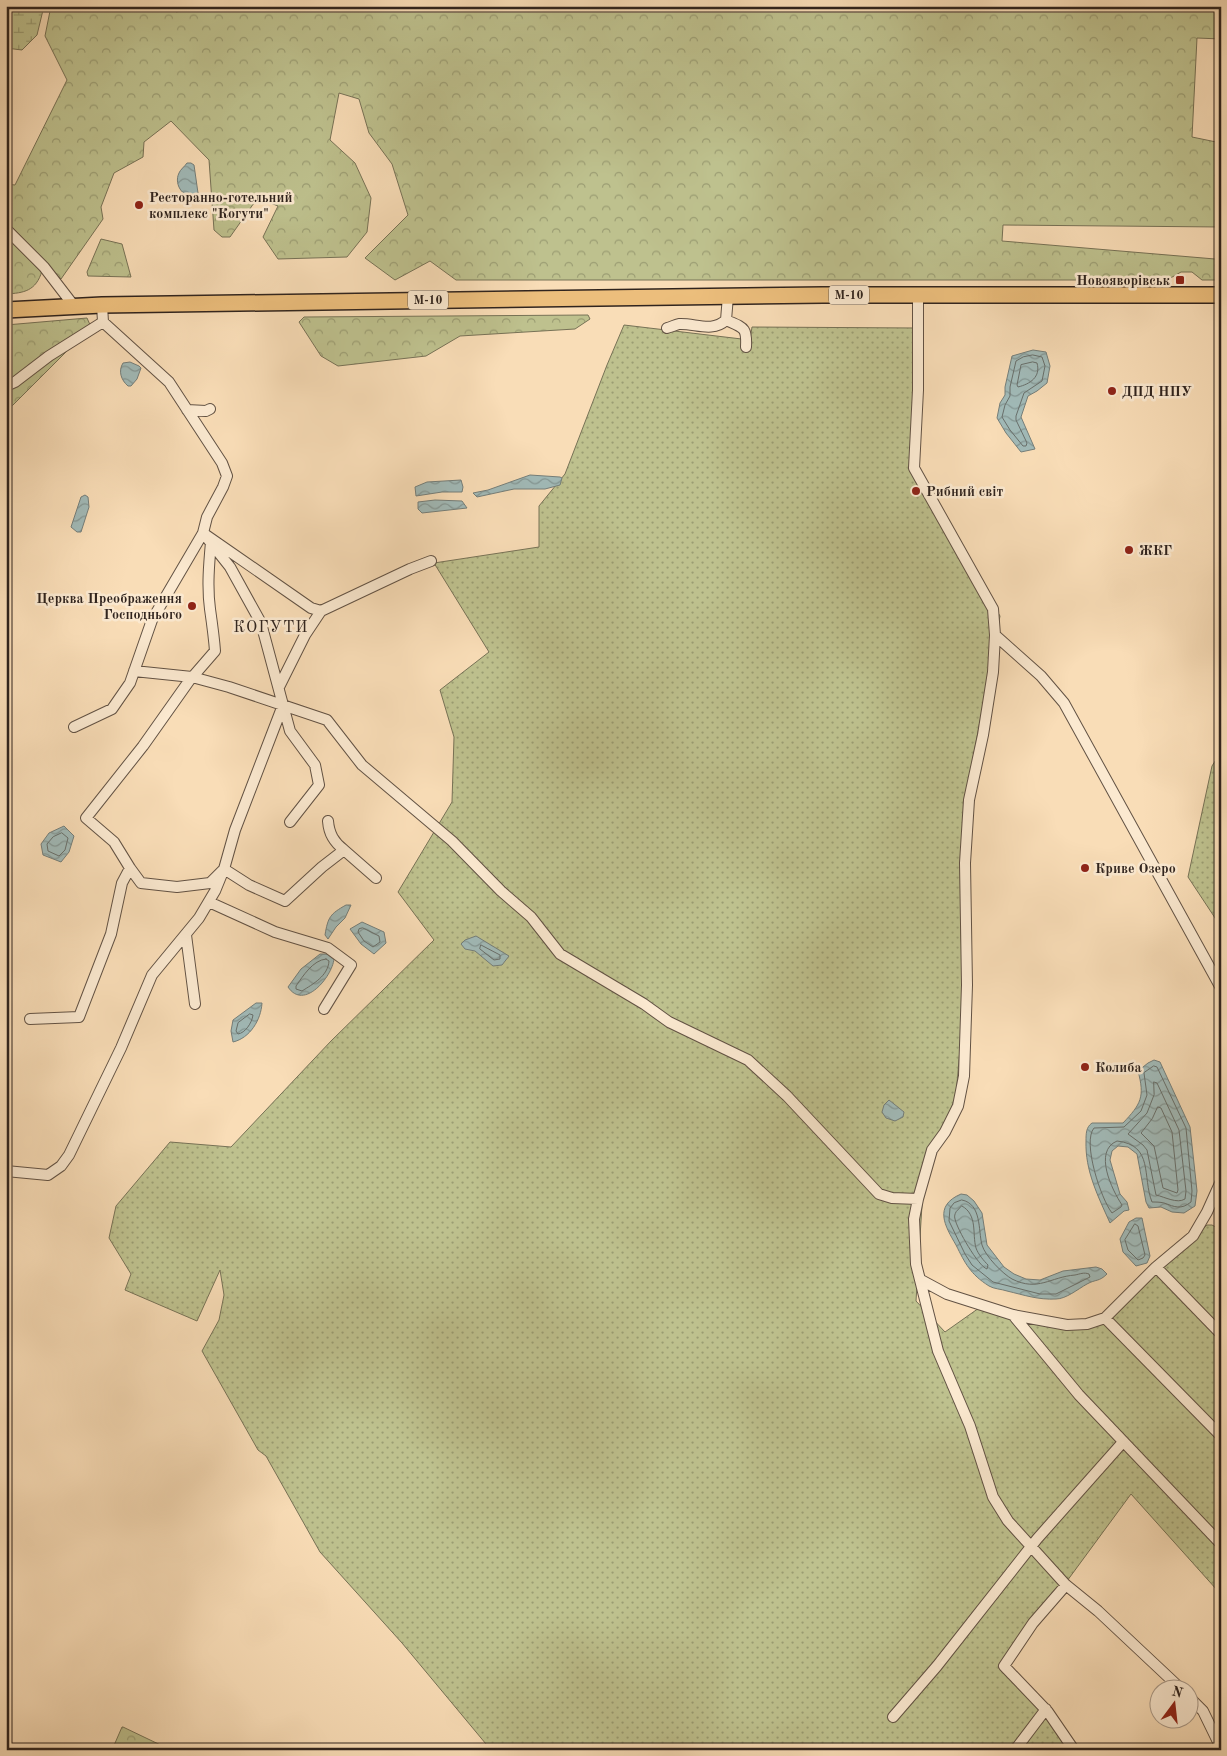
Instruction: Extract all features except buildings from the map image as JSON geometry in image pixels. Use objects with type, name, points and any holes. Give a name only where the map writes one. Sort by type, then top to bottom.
[{"type":"highway","name":"М-10","points":[[6,310],[102,305],[728,296],[1221,295]]},
{"type":"street","points":[[6,229],[44,267],[74,306]]},
{"type":"street","points":[[667,328],[679,324],[697,327],[720,326],[726,320],[728,296]]},
{"type":"street","points":[[918,296],[918,390],[914,468],[993,609],[995,634],[991,681],[969,800],[965,863],[967,985],[964,1076],[958,1106],[945,1132],[932,1150],[918,1199],[914,1219],[916,1264],[938,1351],[967,1418],[993,1497],[1008,1521],[1066,1585],[1098,1611],[1169,1678]]},
{"type":"street","points":[[74,727],[112,709],[130,683],[152,620],[204,533],[207,517],[227,476],[222,463],[169,382],[103,322],[102,305]]},
{"type":"street","points":[[726,320],[742,327],[747,334],[746,347]]},
{"type":"street","points":[[6,386],[15,382],[49,356],[103,322]]},
{"type":"street","points":[[187,410],[206,411],[210,409]]},
{"type":"street","points":[[204,533],[230,566],[261,623],[290,731],[315,765],[319,785],[290,822]]},
{"type":"street","points":[[204,533],[311,608],[321,610]]},
{"type":"street","points":[[211,542],[209,563],[210,607],[214,628],[215,651],[192,677],[144,746],[86,818],[114,842],[141,882],[177,887],[210,883],[224,869]]},
{"type":"street","points":[[279,687],[305,635],[321,610],[431,561]]},
{"type":"street","points":[[995,634],[1041,676],[1064,703],[1218,987]]},
{"type":"street","points":[[134,671],[192,677],[327,720],[362,766],[452,841],[501,891],[531,917],[560,954],[644,1004],[669,1022],[748,1060],[787,1096],[879,1194],[892,1198],[918,1199]]},
{"type":"street","points":[[6,1171],[48,1175],[61,1166],[69,1156],[121,1048],[152,975],[186,935],[209,902],[224,869],[235,830],[283,705]]},
{"type":"street","points":[[328,821],[334,842],[376,878]]},
{"type":"street","points":[[224,869],[249,884],[285,901],[322,867],[344,850]]},
{"type":"street","points":[[30,1019],[79,1017],[112,934],[122,883],[130,868]]},
{"type":"street","points":[[209,902],[275,932],[328,948],[351,965],[324,1009]]},
{"type":"street","points":[[186,935],[195,1004]]},
{"type":"street","points":[[921,1280],[947,1294],[1013,1315],[1067,1325],[1087,1324],[1105,1318],[1156,1267],[1192,1236],[1207,1212],[1221,1181]]},
{"type":"street","points":[[1156,1267],[1221,1334]]},
{"type":"street","points":[[1013,1315],[1078,1395],[1221,1544]]},
{"type":"street","points":[[1105,1318],[1221,1436]]},
{"type":"street","points":[[894,1717],[1037,1540],[1123,1442]]},
{"type":"street","points":[[1066,1585],[1033,1623],[1004,1666],[1046,1709],[1074,1750]]},
{"type":"street","points":[[1200,1708],[1221,1748]]},
{"type":"street","points":[[1015,1750],[1046,1709]]},
{"type":"green space","points":[[6,6],[44,6],[37,35],[22,50],[6,48]]},
{"type":"green space","points":[[51,6],[172,6],[176,12],[209,6],[1221,6],[1221,39],[1197,38],[1192,137],[1221,143],[1221,227],[1003,225],[1002,241],[1221,260],[1221,280],[1202,280],[1192,272],[1181,272],[1167,280],[456,280],[430,261],[395,280],[365,258],[408,215],[392,164],[369,133],[359,99],[339,93],[330,140],[355,163],[371,198],[367,232],[347,257],[278,259],[263,237],[278,206],[268,202],[254,203],[230,237],[222,237],[214,230],[209,160],[171,121],[144,142],[143,157],[114,173],[101,207],[103,219],[61,279],[6,221],[6,184],[15,185],[67,80],[45,36]]},
{"type":"green space","points":[[6,233],[42,271],[33,287],[24,292],[6,294]]},
{"type":"green space","points":[[101,239],[122,244],[131,277],[88,276],[87,272]]},
{"type":"green space","points":[[588,315],[590,319],[575,329],[460,336],[426,356],[338,366],[321,356],[299,322],[304,317]]},
{"type":"green space","points":[[87,318],[91,327],[6,412],[6,325]]},
{"type":"green space","points":[[624,325],[750,340],[752,327],[917,328],[914,475],[1000,616],[963,820],[961,933],[963,981],[956,1095],[923,1189],[916,1301],[945,1332],[979,1308],[1073,1329],[1110,1320],[1144,1282],[1207,1225],[1212,1225],[1221,1230],[1221,1587],[1217,1590],[1131,1494],[1006,1664],[1073,1750],[491,1750],[402,1643],[320,1552],[266,1456],[258,1450],[202,1351],[219,1320],[224,1295],[220,1270],[197,1321],[125,1290],[131,1274],[109,1238],[116,1206],[170,1142],[231,1147],[331,1041],[434,940],[398,892],[452,802],[454,737],[440,690],[489,652],[434,563],[539,547],[539,506],[565,474]]},
{"type":"green space","points":[[1221,752],[1221,927],[1188,877],[1212,766]]},
{"type":"green space","points":[[123,1727],[171,1750],[112,1750]]},
{"type":"water","points":[[187,163],[194,165],[198,193],[193,195],[185,194],[181,191],[178,182],[180,172]]},
{"type":"water","points":[[1033,350],[1046,352],[1050,366],[1047,383],[1028,396],[1021,417],[1035,449],[1021,452],[997,418],[1000,403],[1005,395],[1012,356]]},
{"type":"water","points":[[130,362],[141,368],[137,379],[131,386],[128,386],[122,378],[121,369],[123,363]]},
{"type":"water","points":[[530,475],[562,478],[560,485],[545,489],[514,489],[477,497],[473,493],[488,490]]},
{"type":"water","points":[[461,480],[462,492],[442,492],[416,496],[415,487],[427,482]]},
{"type":"water","points":[[85,495],[88,497],[89,507],[81,532],[77,532],[71,527],[81,497]]},
{"type":"water","points":[[435,500],[462,501],[467,508],[422,513],[418,509],[418,502]]},
{"type":"water","points":[[64,826],[74,836],[69,852],[61,862],[43,855],[41,844],[49,833]]},
{"type":"water","points":[[346,905],[351,905],[345,918],[328,939],[325,935],[329,920],[336,911]]},
{"type":"water","points":[[362,922],[384,932],[386,943],[374,954],[361,944],[350,929]]},
{"type":"water","points":[[476,936],[509,956],[502,965],[493,966],[475,951],[465,949],[461,944],[465,940]]},
{"type":"water","points":[[320,954],[328,954],[334,959],[323,982],[309,993],[302,995],[294,993],[288,987],[301,969]]},
{"type":"water","points":[[256,1003],[262,1003],[257,1022],[245,1037],[233,1042],[231,1031],[233,1020]]},
{"type":"water","points":[[1154,1060],[1160,1062],[1190,1127],[1197,1191],[1195,1206],[1184,1213],[1172,1212],[1161,1207],[1149,1208],[1146,1202],[1137,1154],[1128,1147],[1118,1146],[1112,1151],[1110,1160],[1120,1194],[1127,1202],[1129,1210],[1124,1211],[1110,1223],[1090,1173],[1086,1152],[1087,1131],[1092,1123],[1123,1123],[1134,1111],[1140,1100],[1141,1087],[1138,1071]]},
{"type":"water","points":[[889,1100],[904,1112],[903,1117],[895,1121],[886,1118],[882,1112],[884,1105]]},
{"type":"water","points":[[961,1194],[967,1195],[974,1201],[982,1213],[987,1245],[1004,1267],[1014,1274],[1026,1279],[1040,1280],[1063,1271],[1096,1267],[1102,1269],[1107,1274],[1060,1299],[1031,1297],[989,1286],[969,1268],[945,1224],[944,1210],[947,1204]]},
{"type":"water","points":[[1136,1218],[1142,1218],[1150,1256],[1147,1263],[1136,1266],[1123,1252],[1120,1239],[1129,1222]]},
{"type":"place","name":"Ресторанно-готельний комплекс \"Когути\"","points":[[139,205]]},
{"type":"place","name":"Новояворівськ","points":[[1180,280]]},
{"type":"place","name":"ДПД НПУ","points":[[1112,391]]},
{"type":"place","name":"Рибний світ","points":[[916,491]]},
{"type":"place","name":"ЖКГ","points":[[1129,550]]},
{"type":"place","name":"Церква Преображення Господнього","points":[[192,606]]},
{"type":"place","name":"Криве Озеро","points":[[1085,868]]},
{"type":"place","name":"Колиба","points":[[1085,1067]]},
{"type":"district","name":"КОГУТИ","points":[[271,626]]}]
